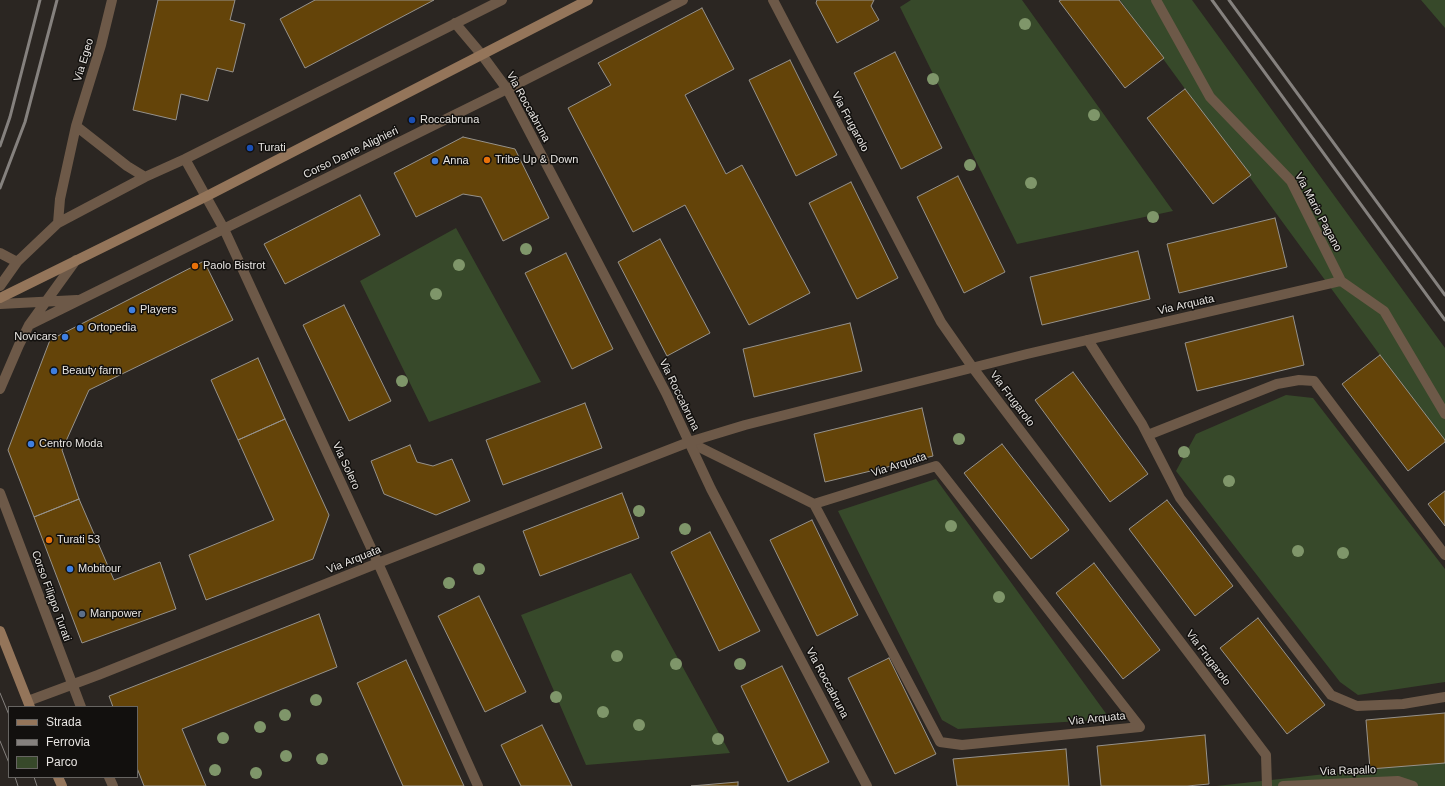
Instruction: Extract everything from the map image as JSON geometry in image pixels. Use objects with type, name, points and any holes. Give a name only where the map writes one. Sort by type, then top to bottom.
[{"type":"street","name":"Via Egeo","points":[[58,223],[60,199],[76,126],[101,44],[112,0]]},
{"type":"street","points":[[0,286],[17,262],[58,223],[145,177],[185,159],[502,0]]},
{"type":"street","points":[[0,298],[207,196],[588,0]]},
{"type":"street","name":"Corso Dante Alighieri","points":[[29,325],[224,230],[683,0]]},
{"type":"street","name":"Via Frugarolo","points":[[773,0],[941,322],[973,368],[1266,755],[1267,786]]},
{"type":"street","name":"Via Mario Pagano","points":[[1156,0],[1210,97],[1291,181],[1340,281],[1384,311],[1445,414]]},
{"type":"street","name":"Via Roccabruna","points":[[455,23],[482,55],[507,89],[666,393],[711,489],[867,786]]},
{"type":"street","points":[[76,126],[127,166],[145,177]]},
{"type":"street","name":"Via Solero","points":[[185,159],[207,196],[224,230],[378,563],[478,786]]},
{"type":"street","points":[[0,253],[17,262]]},
{"type":"street","points":[[0,389],[29,325],[76,260]]},
{"type":"street","name":"Via Arquata","points":[[29,704],[71,684],[689,442],[745,425],[973,368],[1340,281]]},
{"type":"street","points":[[0,304],[81,300]]},
{"type":"street","points":[[1088,340],[1142,424],[1180,498],[1331,695],[1357,706],[1403,704],[1445,697]]},
{"type":"street","points":[[1148,435],[1278,384],[1299,380],[1314,381],[1445,555]]},
{"type":"street","points":[[689,442],[814,504]]},
{"type":"street","name":"Via Arquata","points":[[936,466],[1140,727],[962,746],[940,742],[814,504],[936,466]]},
{"type":"street","name":"Corso Filippo Turati","points":[[0,493],[80,706]]},
{"type":"street","points":[[0,631],[29,704]]},
{"type":"street","name":"Via Rapallo","points":[[1283,786],[1398,781],[1414,786]]},
{"type":"green space","points":[[911,0],[1022,0],[1173,211],[1017,244],[900,7]]},
{"type":"green space","points":[[1120,0],[1192,0],[1445,348],[1445,444]]},
{"type":"green space","points":[[1421,0],[1445,0],[1445,28]]},
{"type":"green space","points":[[456,228],[541,382],[429,422],[360,281]]},
{"type":"green space","points":[[1286,395],[1313,398],[1445,569],[1445,682],[1358,695],[1340,682],[1176,471],[1196,434]]},
{"type":"green space","points":[[936,479],[1110,719],[958,729],[942,720],[838,511]]},
{"type":"green space","points":[[631,573],[730,753],[586,765],[521,615]]},
{"type":"green space","points":[[1445,761],[1445,786],[1216,786]]},
{"type":"building","points":[[158,0],[235,0],[230,20],[245,24],[233,72],[217,68],[208,101],[181,94],[176,120],[133,110]]},
{"type":"building","points":[[315,0],[434,0],[305,68],[280,19]]},
{"type":"building","points":[[817,0],[874,0],[871,6],[879,20],[837,43],[816,3]]},
{"type":"building","points":[[1119,0],[1164,58],[1125,88],[1059,1]]},
{"type":"building","points":[[702,8],[734,69],[685,95],[726,174],[742,165],[810,293],[749,325],[685,205],[633,232],[568,108],[611,85],[598,63]]},
{"type":"building","points":[[895,52],[942,148],[901,169],[854,73]]},
{"type":"building","points":[[790,60],[837,155],[796,176],[749,80]]},
{"type":"building","points":[[1185,89],[1251,175],[1213,204],[1147,118]]},
{"type":"building","points":[[463,137],[515,149],[549,218],[503,241],[481,197],[463,194],[416,217],[394,173]]},
{"type":"building","points":[[958,176],[1005,272],[964,293],[917,197]]},
{"type":"building","points":[[851,182],[898,278],[857,299],[809,203]]},
{"type":"building","points":[[360,195],[380,235],[285,284],[264,244]]},
{"type":"building","points":[[1275,218],[1287,267],[1179,293],[1167,244]]},
{"type":"building","points":[[660,239],[710,333],[667,356],[618,262]]},
{"type":"building","points":[[1138,251],[1150,299],[1042,325],[1030,277]]},
{"type":"building","points":[[566,253],[613,349],[572,369],[525,273]]},
{"type":"building","points":[[204,261],[233,320],[89,390],[62,450],[79,499],[34,517],[8,450],[50,340]]},
{"type":"building","points":[[344,305],[391,401],[349,421],[303,325]]},
{"type":"building","points":[[1293,316],[1304,365],[1197,391],[1185,343]]},
{"type":"building","points":[[850,323],[862,371],[754,397],[743,349]]},
{"type":"building","points":[[1380,355],[1445,440],[1445,442],[1408,471],[1342,384]]},
{"type":"building","points":[[258,358],[285,419],[238,440],[211,380]]},
{"type":"building","points":[[1073,372],[1148,474],[1110,502],[1035,400]]},
{"type":"building","points":[[585,403],[602,448],[503,485],[486,440]]},
{"type":"building","points":[[922,408],[933,456],[825,482],[814,434]]},
{"type":"building","points":[[285,419],[329,515],[313,559],[206,600],[189,555],[274,520],[238,440]]},
{"type":"building","points":[[1002,444],[1069,530],[1031,559],[964,473]]},
{"type":"building","points":[[410,445],[417,462],[433,466],[452,459],[470,501],[436,515],[384,494],[371,461]]},
{"type":"building","points":[[1445,491],[1445,526],[1428,504]]},
{"type":"building","points":[[622,493],[639,538],[540,576],[523,531]]},
{"type":"building","points":[[79,499],[114,580],[160,562],[176,609],[82,643],[34,517]]},
{"type":"building","points":[[1167,500],[1233,586],[1195,616],[1129,529]]},
{"type":"building","points":[[812,520],[858,615],[817,636],[770,540]]},
{"type":"building","points":[[710,532],[760,631],[719,651],[671,552]]},
{"type":"building","points":[[1094,563],[1160,650],[1123,679],[1056,593]]},
{"type":"building","points":[[479,596],[526,692],[485,712],[438,616]]},
{"type":"building","points":[[319,614],[337,667],[182,729],[206,786],[144,786],[138,771],[138,706],[113,706],[109,696]]},
{"type":"building","points":[[1258,618],[1325,705],[1287,734],[1220,648]]},
{"type":"building","points":[[889,658],[936,754],[895,774],[848,678]]},
{"type":"building","points":[[406,660],[464,786],[403,786],[357,683]]},
{"type":"building","points":[[782,666],[829,762],[788,782],[741,686]]},
{"type":"building","points":[[1445,713],[1445,763],[1370,769],[1366,720]]},
{"type":"building","points":[[542,725],[572,786],[521,786],[501,745]]},
{"type":"building","points":[[1205,735],[1209,784],[1187,786],[1101,786],[1097,746]]},
{"type":"building","points":[[1066,749],[1069,786],[957,786],[953,759]]},
{"type":"building","points":[[738,782],[738,786],[691,786]]},
{"type":"tram line","points":[[0,693],[8,713]]},
{"type":"tram line","points":[[0,741],[8,761]]},
{"type":"tram line","points":[[15,778],[18,786]]},
{"type":"tram line","points":[[34,778],[37,786]]},
{"type":"railway","points":[[0,146],[10,117],[40,0]]},
{"type":"railway","points":[[0,188],[25,122],[57,0]]},
{"type":"railway","points":[[1212,0],[1445,320]]},
{"type":"railway","points":[[1229,0],[1445,295]]},
{"type":"place","name":"Roccabruna","points":[[412,120]]},
{"type":"place","name":"Turati","points":[[250,148]]},
{"type":"place","name":"Tribe Up & Down","points":[[487,160]]},
{"type":"place","name":"Anna","points":[[435,161]]},
{"type":"place","name":"Paolo Bistrot","points":[[195,266]]},
{"type":"place","name":"Players","points":[[132,310]]},
{"type":"place","name":"Ortopedia","points":[[80,328]]},
{"type":"place","name":"Novicars","points":[[65,337]]},
{"type":"place","name":"Beauty farm","points":[[54,371]]},
{"type":"place","name":"Centro Moda","points":[[31,444]]},
{"type":"place","name":"Turati 53","points":[[49,540]]},
{"type":"place","name":"Mobitour","points":[[70,569]]},
{"type":"place","name":"Manpower","points":[[82,614]]}]
